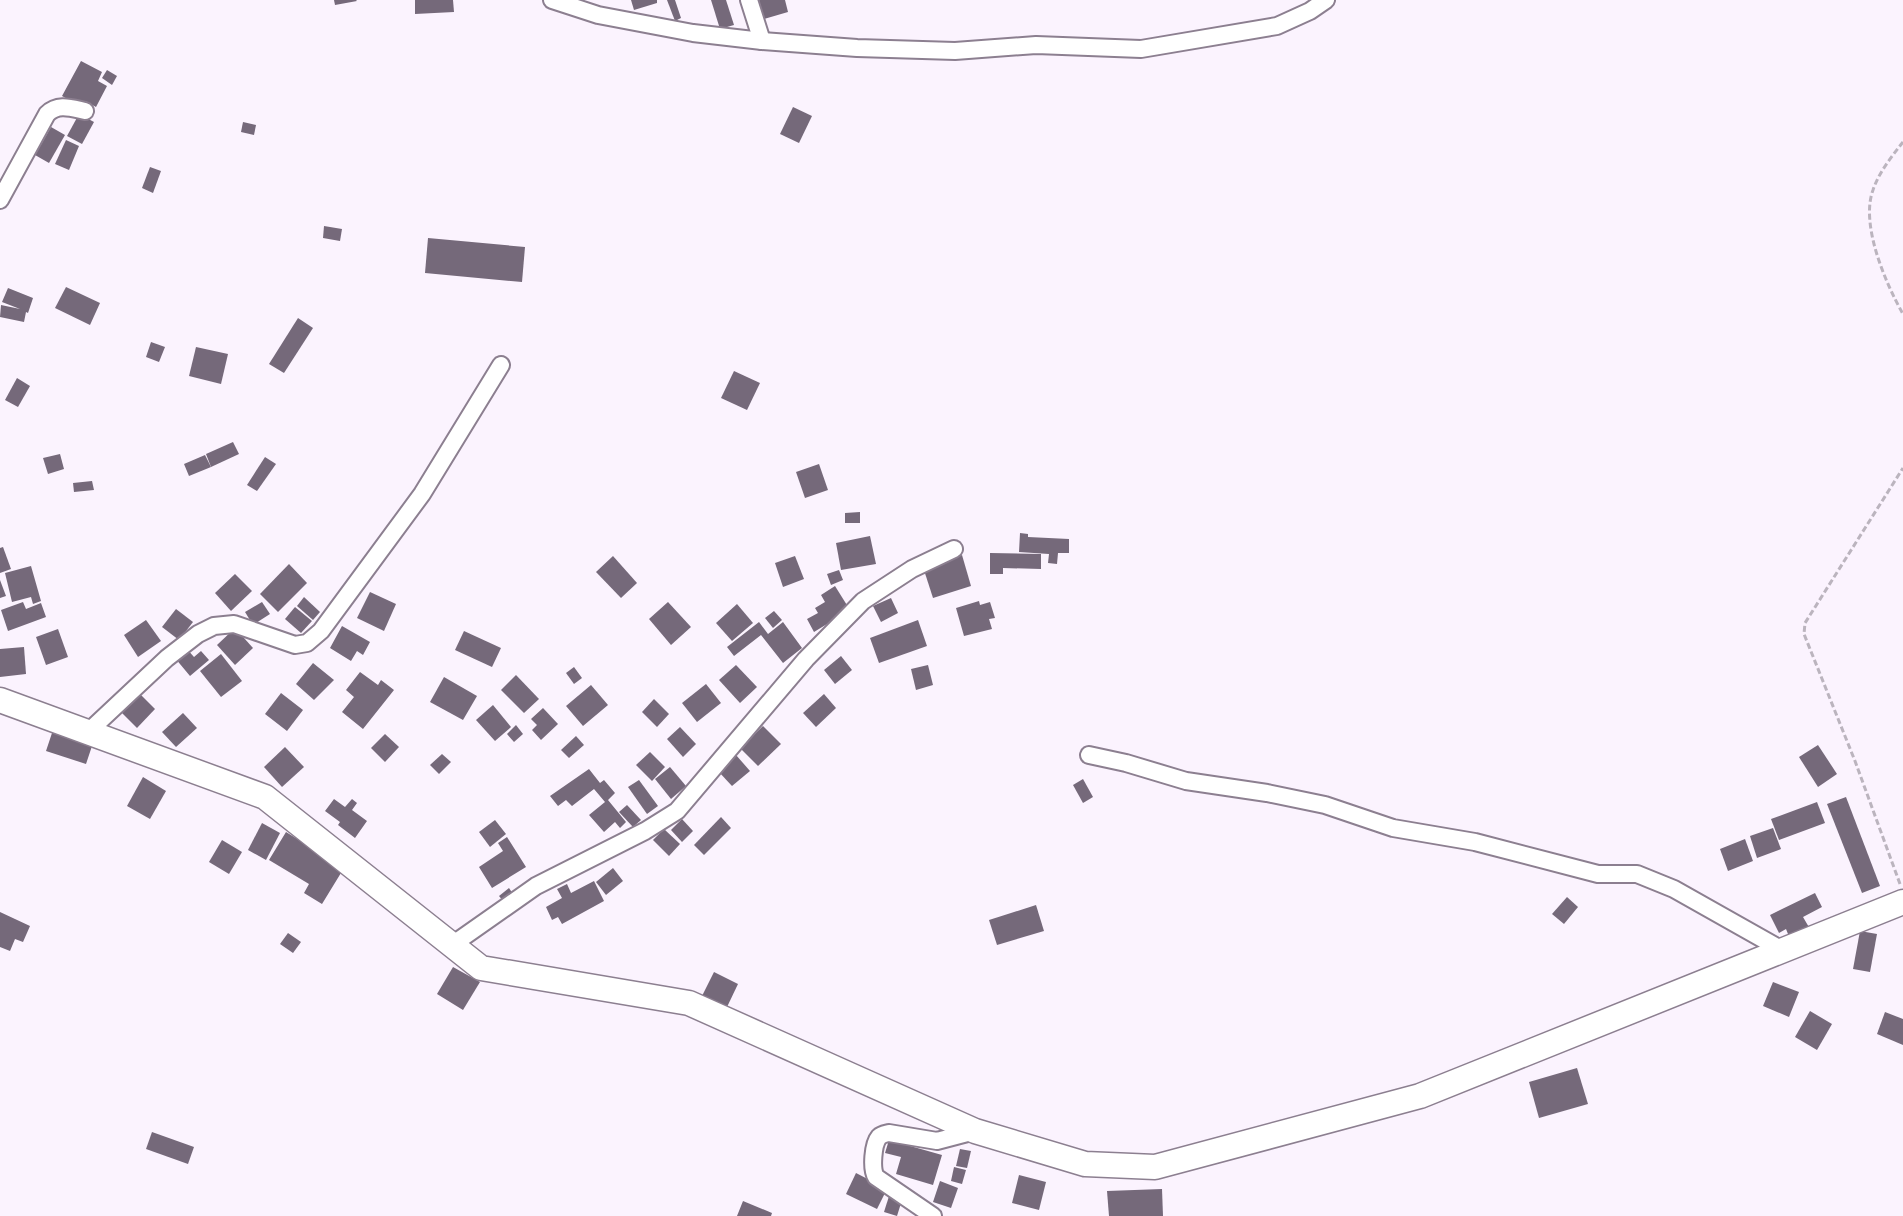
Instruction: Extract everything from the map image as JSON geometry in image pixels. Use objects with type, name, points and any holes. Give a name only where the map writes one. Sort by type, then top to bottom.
[{"type":"street","points":[[552,0],[598,15],[693,33],[762,41],[904,51],[955,51],[1036,45],[1141,49],[1277,26],[1326,0]]},
{"type":"street","points":[[749,0],[762,41]]},
{"type":"street","points":[[0,200],[47,114],[53,108],[64,106],[85,111]]},
{"type":"street","points":[[88,732],[167,658],[198,634],[214,626],[234,624],[295,645],[307,643],[321,631],[422,494],[501,365]]},
{"type":"street","points":[[452,945],[536,886],[645,831],[677,811],[806,659],[862,601],[912,569],[954,549]]},
{"type":"street","points":[[0,700],[265,797],[481,968],[689,1003],[975,1131],[1085,1164],[1155,1167],[1420,1096],[1903,902]]},
{"type":"street","points":[[1089,755],[1126,763],[1186,781],[1267,793],[1325,805],[1393,828],[1475,842],[1598,874],[1637,874],[1674,889],[1784,951]]},
{"type":"street","points":[[933,1216],[876,1177],[872,1165],[877,1139],[889,1133],[937,1141],[975,1131]]},
{"type":"path","points":[[1903,142],[1888,160],[1872,190],[1869,213],[1874,242],[1890,292],[1903,314]]},
{"type":"path","points":[[1903,468],[1805,623],[1804,634],[1855,761],[1903,891]]},
{"type":"building","points":[[334,0],[356,0],[357,1],[335,5]]},
{"type":"building","points":[[415,0],[453,0],[454,12],[415,14]]},
{"type":"building","points":[[631,0],[657,0],[657,3],[634,10]]},
{"type":"building","points":[[667,0],[675,0],[681,18],[675,21]]},
{"type":"building","points":[[711,0],[726,0],[734,25],[720,29]]},
{"type":"building","points":[[759,0],[785,0],[788,12],[764,19]]},
{"type":"building","points":[[81,61],[102,72],[98,81],[107,86],[96,107],[85,101],[82,107],[62,96]]},
{"type":"building","points":[[107,70],[117,76],[112,85],[102,78]]},
{"type":"building","points":[[793,107],[812,116],[799,143],[780,134]]},
{"type":"building","points":[[79,114],[94,122],[82,144],[67,136]]},
{"type":"building","points":[[243,122],[256,125],[254,135],[241,132]]},
{"type":"building","points":[[51,127],[65,135],[49,163],[35,155]]},
{"type":"building","points":[[66,140],[79,146],[69,170],[55,164]]},
{"type":"building","points":[[150,167],[161,171],[153,193],[142,188]]},
{"type":"building","points":[[324,226],[342,229],[340,241],[323,238]]},
{"type":"building","points":[[428,238],[525,247],[522,282],[425,273]]},
{"type":"building","points":[[66,287],[100,303],[90,325],[55,308]]},
{"type":"building","points":[[8,288],[33,298],[24,322],[0,317],[1,305],[20,309],[2,302]]},
{"type":"building","points":[[298,318],[313,328],[284,373],[269,364]]},
{"type":"building","points":[[151,342],[165,347],[159,362],[146,357]]},
{"type":"building","points":[[196,347],[228,354],[221,384],[189,376]]},
{"type":"building","points":[[734,371],[760,383],[747,410],[721,398]]},
{"type":"building","points":[[17,378],[30,386],[18,407],[5,400]]},
{"type":"building","points":[[233,442],[239,454],[211,467],[206,454]]},
{"type":"building","points":[[60,454],[64,469],[48,474],[43,458]]},
{"type":"building","points":[[205,455],[211,467],[189,476],[184,464]]},
{"type":"building","points":[[265,457],[276,464],[257,491],[247,485]]},
{"type":"building","points":[[819,464],[828,490],[805,498],[796,472]]},
{"type":"building","points":[[92,481],[94,490],[74,492],[73,483]]},
{"type":"building","points":[[860,512],[860,523],[845,523],[845,513]]},
{"type":"building","points":[[1020,533],[1028,534],[1028,537],[1069,539],[1069,553],[1058,553],[1057,564],[1048,563],[1049,554],[1019,552]]},
{"type":"building","points":[[870,536],[876,564],[841,570],[836,543]]},
{"type":"building","points":[[3,547],[11,569],[0,573],[0,548]]},
{"type":"building","points":[[990,553],[1041,554],[1041,569],[1003,568],[1003,574],[990,574]]},
{"type":"building","points":[[962,555],[971,586],[933,598],[923,567]]},
{"type":"building","points":[[613,556],[637,583],[621,598],[596,572]]},
{"type":"building","points":[[795,556],[804,579],[783,587],[775,563]]},
{"type":"building","points":[[289,564],[307,583],[278,612],[260,594]]},
{"type":"building","points":[[31,566],[41,601],[33,604],[31,597],[12,602],[5,573]]},
{"type":"building","points":[[839,570],[843,580],[831,585],[827,574]]},
{"type":"building","points":[[235,574],[252,591],[231,611],[215,593]]},
{"type":"building","points":[[0,580],[6,596],[0,598]]},
{"type":"building","points":[[835,586],[850,610],[814,632],[807,619],[818,613],[815,608],[825,602],[821,595]]},
{"type":"building","points":[[370,592],[396,604],[384,631],[357,618]]},
{"type":"building","points":[[304,597],[320,612],[313,620],[297,606]]},
{"type":"building","points":[[891,598],[898,613],[881,622],[873,606]]},
{"type":"building","points":[[979,601],[980,605],[990,602],[995,618],[989,619],[992,629],[964,636],[956,608]]},
{"type":"building","points":[[23,602],[26,609],[41,603],[46,617],[8,631],[1,610]]},
{"type":"building","points":[[262,602],[270,614],[253,625],[245,612]]},
{"type":"building","points":[[668,602],[691,627],[671,645],[649,619]]},
{"type":"building","points":[[737,604],[753,623],[732,641],[716,623]]},
{"type":"building","points":[[295,607],[312,621],[301,633],[285,619]]},
{"type":"building","points":[[176,609],[193,622],[179,640],[162,627]]},
{"type":"building","points":[[774,611],[782,620],[773,628],[765,618]]},
{"type":"building","points":[[146,620],[161,641],[138,657],[124,635]]},
{"type":"building","points":[[918,620],[927,646],[879,663],[870,638]]},
{"type":"building","points":[[759,622],[768,634],[783,622],[802,648],[783,663],[761,635],[734,656],[727,647]]},
{"type":"building","points":[[342,626],[370,642],[363,655],[357,651],[351,661],[330,648]]},
{"type":"building","points":[[235,628],[253,648],[235,665],[217,645]]},
{"type":"building","points":[[58,629],[68,657],[46,665],[36,637]]},
{"type":"building","points":[[464,631],[501,648],[492,667],[455,650]]},
{"type":"building","points":[[24,647],[26,674],[0,677],[0,649]]},
{"type":"building","points":[[186,648],[194,657],[201,651],[209,660],[190,676],[175,658]]},
{"type":"building","points":[[221,654],[242,681],[221,697],[200,671]]},
{"type":"building","points":[[841,656],[852,670],[835,684],[824,670]]},
{"type":"building","points":[[313,663],[334,680],[314,700],[296,684]]},
{"type":"building","points":[[736,665],[757,687],[740,703],[719,680]]},
{"type":"building","points":[[928,665],[933,685],[916,690],[911,669]]},
{"type":"building","points":[[574,667],[582,678],[574,684],[566,673]]},
{"type":"building","points":[[360,672],[378,685],[381,680],[394,690],[363,729],[342,712],[354,697],[346,690]]},
{"type":"building","points":[[516,675],[539,699],[524,713],[501,690]]},
{"type":"building","points":[[444,677],[477,696],[463,720],[430,702]]},
{"type":"building","points":[[706,684],[721,703],[697,722],[682,703]]},
{"type":"building","points":[[591,685],[608,705],[583,726],[566,706]]},
{"type":"building","points":[[281,693],[303,710],[287,731],[265,714]]},
{"type":"building","points":[[140,694],[155,709],[137,728],[122,713]]},
{"type":"building","points":[[824,694],[836,708],[816,727],[803,713]]},
{"type":"building","points":[[654,699],[669,714],[657,727],[642,712]]},
{"type":"building","points":[[493,705],[511,727],[495,741],[476,720]]},
{"type":"building","points":[[543,708],[558,724],[541,740],[532,730],[537,725],[531,719]]},
{"type":"building","points":[[183,713],[197,728],[176,747],[162,732]]},
{"type":"building","points":[[55,724],[95,737],[86,764],[46,751]]},
{"type":"building","points":[[516,725],[523,734],[514,742],[507,734]]},
{"type":"building","points":[[763,726],[781,744],[758,766],[740,748]]},
{"type":"building","points":[[680,727],[696,744],[683,757],[667,739]]},
{"type":"building","points":[[385,734],[399,747],[385,762],[371,748]]},
{"type":"building","points":[[576,736],[584,745],[569,758],[561,750]]},
{"type":"building","points":[[1818,745],[1837,774],[1818,787],[1799,757]]},
{"type":"building","points":[[285,747],[304,767],[282,787],[264,767]]},
{"type":"building","points":[[650,752],[665,767],[652,781],[636,765]]},
{"type":"building","points":[[442,754],[451,762],[439,774],[430,765]]},
{"type":"building","points":[[736,755],[750,771],[732,786],[718,771]]},
{"type":"building","points":[[670,767],[686,786],[671,799],[655,779]]},
{"type":"building","points":[[589,769],[600,783],[604,780],[615,793],[608,800],[626,822],[620,828],[615,822],[604,832],[589,815],[605,802],[594,789],[572,806],[566,800],[558,806],[550,796]]},
{"type":"building","points":[[143,777],[166,791],[150,819],[127,806]]},
{"type":"building","points":[[1083,779],[1093,797],[1083,803],[1073,785]]},
{"type":"building","points":[[639,780],[658,806],[647,814],[628,787]]},
{"type":"building","points":[[1846,797],[1880,886],[1862,893],[1827,804]]},
{"type":"building","points":[[334,799],[345,807],[352,799],[357,803],[352,810],[367,821],[355,838],[338,825],[340,822],[325,811]]},
{"type":"building","points":[[1817,802],[1825,823],[1779,840],[1771,819]]},
{"type":"building","points":[[627,805],[641,820],[633,827],[619,812]]},
{"type":"building","points":[[721,817],[731,828],[704,855],[694,845]]},
{"type":"building","points":[[682,819],[693,831],[682,842],[671,830]]},
{"type":"building","points":[[495,820],[506,834],[490,847],[479,832]]},
{"type":"building","points":[[262,823],[280,833],[266,860],[248,850]]},
{"type":"building","points":[[1773,828],[1781,849],[1757,858],[1750,836]]},
{"type":"building","points":[[664,829],[680,844],[669,856],[653,840]]},
{"type":"building","points":[[286,832],[344,868],[322,904],[304,893],[309,884],[269,860]]},
{"type":"building","points":[[507,837],[526,867],[492,888],[479,867],[503,851],[498,843]]},
{"type":"building","points":[[1745,839],[1753,861],[1728,871],[1720,849]]},
{"type":"building","points":[[222,840],[242,852],[229,874],[209,862]]},
{"type":"building","points":[[613,868],[623,881],[606,895],[596,882]]},
{"type":"building","points":[[594,881],[604,901],[562,924],[558,917],[552,920],[546,907],[562,898],[557,889],[567,884],[571,893]]},
{"type":"building","points":[[509,888],[513,894],[503,901],[499,896]]},
{"type":"building","points":[[1815,893],[1822,907],[1803,917],[1810,929],[1790,939],[1786,929],[1779,933],[1770,915]]},
{"type":"building","points":[[1567,897],[1578,907],[1564,924],[1552,914]]},
{"type":"building","points":[[1036,905],[1044,931],[997,945],[989,920]]},
{"type":"building","points":[[0,912],[30,926],[23,942],[15,939],[10,951],[0,947]]},
{"type":"building","points":[[1860,931],[1877,934],[1870,972],[1853,969]]},
{"type":"building","points":[[288,933],[301,942],[293,953],[280,944]]},
{"type":"building","points":[[453,967],[480,982],[463,1010],[437,994]]},
{"type":"building","points":[[714,972],[738,984],[727,1007],[702,996]]},
{"type":"building","points":[[1773,982],[1799,992],[1789,1017],[1763,1006]]},
{"type":"building","points":[[1810,1011],[1832,1024],[1817,1050],[1795,1037]]},
{"type":"building","points":[[1885,1012],[1903,1019],[1903,1045],[1877,1034]]},
{"type":"building","points":[[1577,1068],[1588,1104],[1539,1118],[1529,1082]]},
{"type":"building","points":[[152,1132],[194,1147],[188,1164],[146,1149]]},
{"type":"building","points":[[889,1140],[942,1155],[933,1185],[896,1174],[901,1157],[885,1153]]},
{"type":"building","points":[[960,1149],[971,1151],[967,1168],[956,1166]]},
{"type":"building","points":[[954,1167],[966,1170],[962,1184],[951,1181]]},
{"type":"building","points":[[856,1173],[887,1189],[877,1209],[846,1194]]},
{"type":"building","points":[[1019,1175],[1046,1182],[1039,1210],[1012,1203]]},
{"type":"building","points":[[940,1181],[958,1188],[951,1208],[933,1202]]},
{"type":"building","points":[[1162,1189],[1163,1216],[1109,1216],[1107,1191]]},
{"type":"building","points":[[890,1193],[903,1197],[897,1216],[884,1212]]},
{"type":"building","points":[[743,1201],[772,1213],[771,1216],[737,1216]]}]
